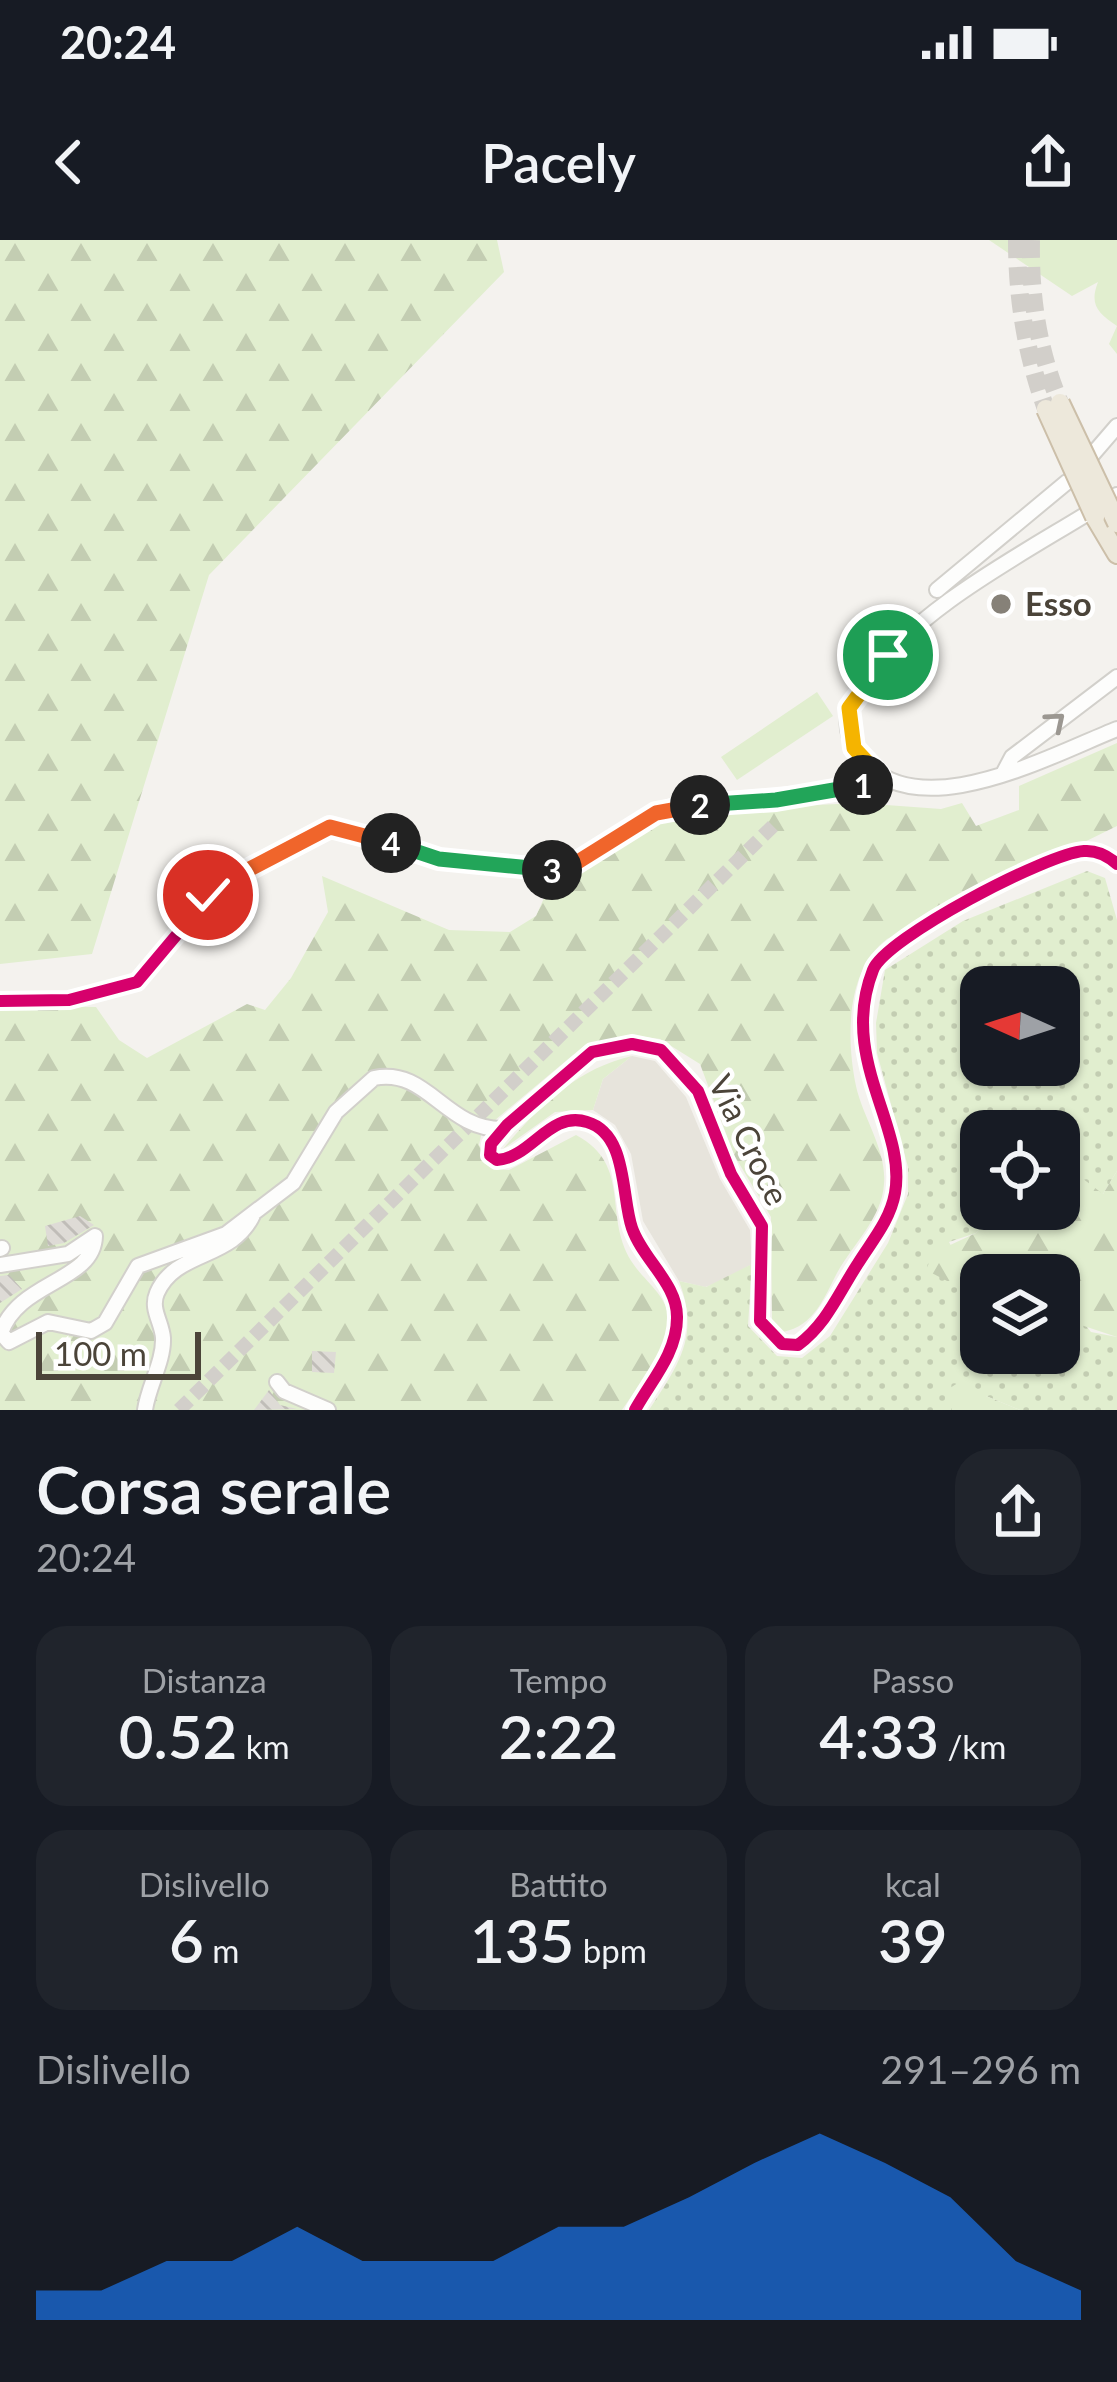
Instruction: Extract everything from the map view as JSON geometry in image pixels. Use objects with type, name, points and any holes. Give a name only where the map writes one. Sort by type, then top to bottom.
[{"type":"highway","points":[[1117,523],[1053,406],[1117,554]]},
{"type":"street","points":[[1092,455],[1117,426]]},
{"type":"street","points":[[937,590],[1067,482]]},
{"type":"street","points":[[1117,495],[948,605],[872,672],[853,697],[847,720],[854,748],[880,776],[900,784],[955,788],[1117,729]]},
{"type":"street","points":[[1003,774],[1012,757],[1117,677]]},
{"type":"street","points":[[0,1001],[69,1000],[137,982],[222,881],[330,827],[439,859],[554,871],[568,868],[656,813],[681,805],[847,791],[880,776]]},
{"type":"street","points":[[776,800],[778,821]]},
{"type":"street","name":"Via Croce","points":[[503,1129],[592,1052],[632,1044],[662,1050],[698,1091],[731,1174],[762,1226],[760,1322],[782,1344],[798,1346],[820,1328],[877,1237],[896,1191],[896,1168],[865,1054],[863,1022],[874,964],[894,942],[1003,883],[1073,854],[1101,854],[1117,864]]},
{"type":"street","points":[[0,1265],[68,1254],[95,1236],[76,1271],[33,1290],[1,1334],[9,1342],[48,1322],[91,1331],[104,1323],[138,1266],[226,1234],[293,1183],[336,1112],[374,1078],[417,1084],[465,1124],[503,1129]]},
{"type":"street","points":[[503,1129],[490,1144],[490,1155],[497,1160],[517,1155],[545,1131],[572,1121],[588,1122],[606,1133],[619,1158],[631,1225],[678,1311],[676,1335],[635,1410]]},
{"type":"street","points":[[145,1410],[163,1345],[154,1305],[158,1289],[188,1262],[233,1244],[257,1206]]},
{"type":"street","points":[[277,1382],[284,1391],[328,1410]]},
{"type":"shaded area","points":[[632,1056],[655,1061],[686,1097],[720,1179],[750,1230],[752,1264],[723,1281],[705,1287],[679,1281],[643,1221],[631,1154],[615,1125],[593,1110],[603,1079]]},
{"type":"green space","points":[[0,240],[497,240],[504,272],[209,575],[92,954],[0,964]]},
{"type":"green space","points":[[989,240],[1117,240],[1117,326],[1097,308],[1098,282],[1072,296]]},
{"type":"green space","points":[[1117,326],[1117,354],[1109,344]]},
{"type":"green space","points":[[817,692],[833,716],[737,780],[721,757]]},
{"type":"green space","points":[[1117,743],[1117,826],[887,939],[863,968],[852,1006],[851,1047],[856,1086],[882,1159],[882,1196],[822,1301],[803,1324],[783,1332],[772,1322],[771,1217],[734,1155],[700,1064],[660,1039],[631,1035],[573,1055],[482,1131],[479,1145],[495,1169],[509,1170],[576,1135],[605,1162],[624,1247],[661,1297],[668,1319],[658,1356],[622,1410],[0,1410],[0,1006],[96,1007],[119,1040],[147,1058],[247,1004],[265,1010],[291,978],[328,912],[322,876],[449,930],[510,932],[536,916],[552,880],[656,822],[733,809],[859,803],[941,809],[962,803],[976,826],[1019,810],[1019,786]]},
{"type":"green space","points":[[1087,871],[1105,878],[1117,920],[1117,1171],[1103,1194],[1080,1179],[1080,1110],[960,1110],[960,1230],[979,1230],[949,1242],[960,1263],[960,1374],[1080,1374],[1080,1318],[1091,1332],[1117,1337],[1117,1410],[1020,1410],[986,1396],[952,1410],[649,1410],[677,1363],[687,1334],[679,1281],[706,1287],[752,1264],[748,1326],[777,1356],[802,1358],[830,1336],[888,1243],[908,1194],[908,1167],[877,1053],[876,1023],[885,970],[963,921]]},
{"type":"green space","points":[[632,1056],[603,1079],[593,1110],[555,1112],[503,1149],[560,1091],[594,1070]]},
{"type":"green space","points":[[1117,1171],[1117,1337],[1080,1325],[1080,1254],[960,1254],[960,1279],[949,1282],[926,1270],[933,1253],[976,1233],[1080,1230],[1080,1177],[1103,1194]]},
{"type":"green space","points":[[964,1379],[986,1396],[1020,1410],[952,1410],[950,1388]]},
{"type":"building","points":[[80,1216],[94,1225],[64,1243],[48,1246],[45,1226]]},
{"type":"building","points":[[9,1275],[22,1289],[0,1303],[0,1276]]},
{"type":"building","points":[[312,1351],[336,1352],[334,1373],[312,1372]]},
{"type":"building","points":[[269,1390],[280,1405],[297,1409],[254,1410]]},
{"type":"tunnel","points":[[1017,240],[1024,326],[1046,409]]},
{"type":"tunnel","points":[[1031,240],[1037,323],[1060,403]]},
{"type":"tunnel","points":[[179,1410],[778,821]]},
{"type":"cycle path","points":[[0,1001],[69,1000],[137,982],[222,881],[330,827],[439,859],[554,871],[568,868],[656,813],[681,805],[847,791],[880,776]]},
{"type":"cycle path","points":[[635,1410],[668,1355],[677,1318],[672,1294],[632,1228],[616,1152],[600,1129],[574,1120],[497,1160],[490,1155],[491,1144],[507,1125],[592,1052],[632,1044],[661,1050],[698,1091],[731,1174],[762,1226],[760,1321],[782,1344],[798,1345],[831,1308],[893,1203],[892,1142],[863,1033],[864,1002],[873,970],[906,938],[936,919],[1038,866],[1084,851],[1102,854],[1117,864]]},
{"type":"place","name":"Esso","points":[[1001,604]]},
{"type":"route","points":[[208,895],[222,881],[330,827],[439,859],[554,871],[568,868],[656,813],[681,805],[776,800],[855,789],[880,776],[854,748],[848,731],[849,708],[861,685],[888,655]]}]
